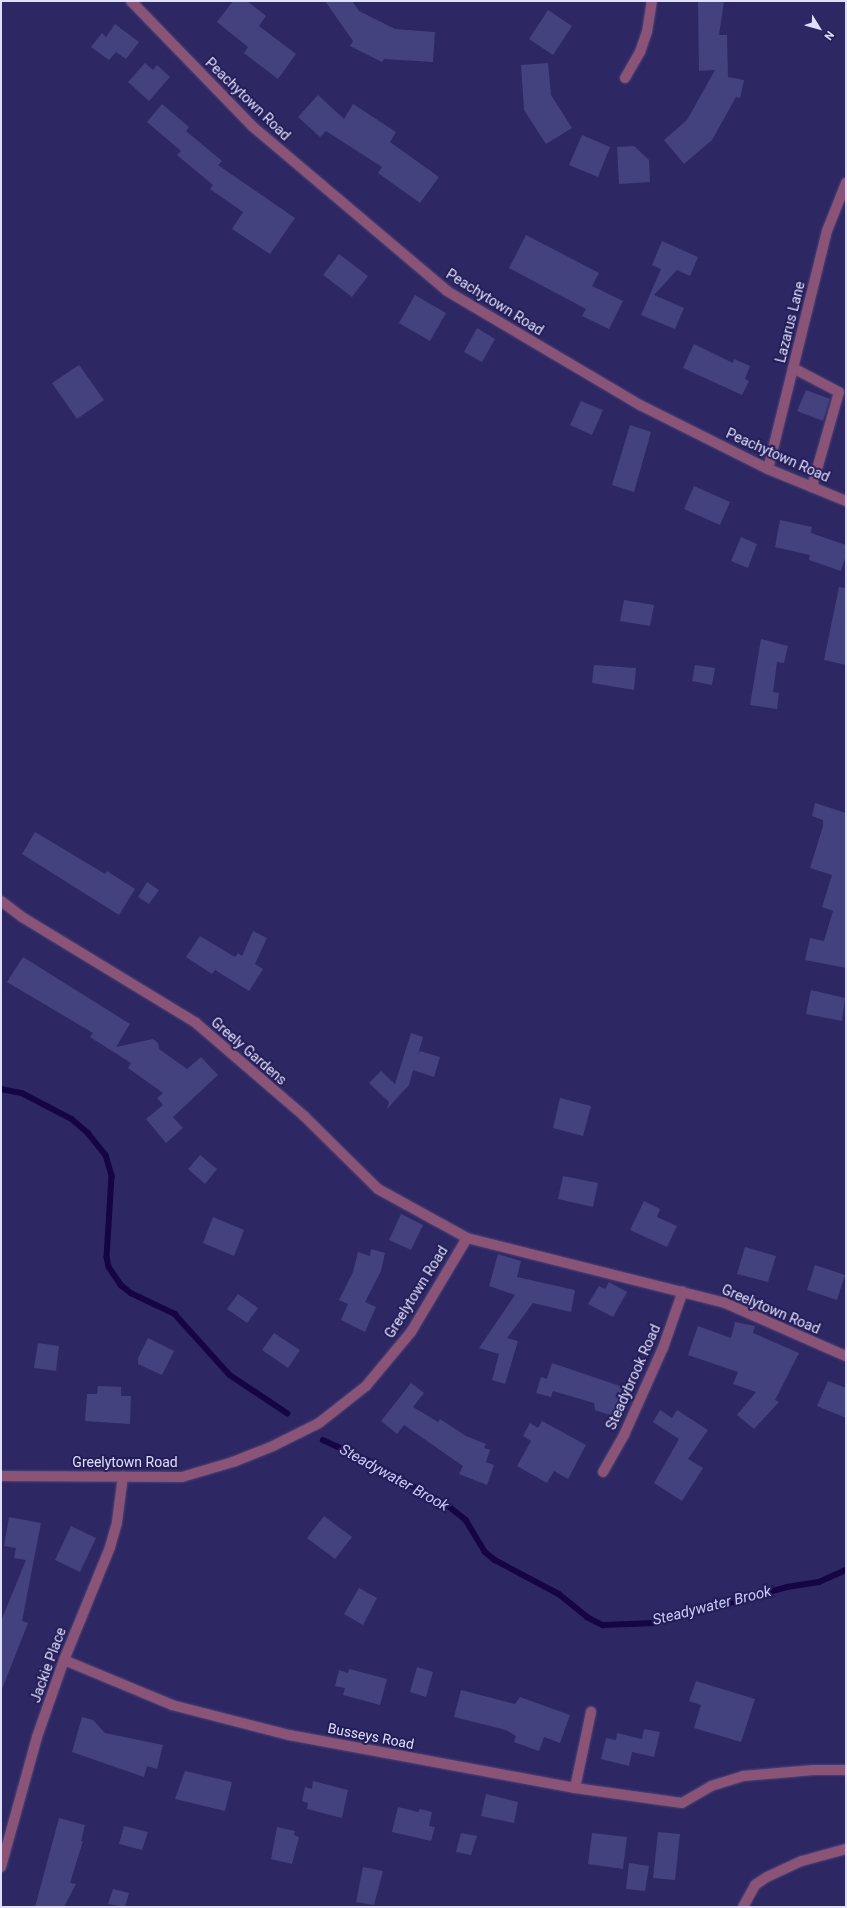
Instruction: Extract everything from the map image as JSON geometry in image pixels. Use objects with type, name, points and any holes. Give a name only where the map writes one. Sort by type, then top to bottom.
[{"type":"street","name":"Peachytown Road","points":[[131,1],[252,126],[447,291],[640,405],[768,469],[846,501]]},
{"type":"street","points":[[625,78],[640,52],[647,32],[652,1]]},
{"type":"street","name":"Lazarus Lane","points":[[768,469],[827,231],[846,183]]},
{"type":"street","points":[[794,368],[839,392],[812,487]]},
{"type":"street","name":"Greely Gardens","points":[[1,901],[22,917],[196,1023],[304,1116],[378,1188],[467,1238]]},
{"type":"street","name":"Greelytown Road","points":[[1,1476],[182,1477],[233,1462],[273,1446],[319,1423],[366,1386],[411,1332],[467,1238],[683,1291],[725,1303],[846,1356]]},
{"type":"street","name":"Steadybrook Road","points":[[603,1472],[624,1435],[663,1348],[683,1291]]},
{"type":"street","name":"Jackie Place","points":[[1,1867],[37,1737],[64,1660],[110,1547],[117,1522],[123,1476]]},
{"type":"street","name":"Busseys Road","points":[[64,1660],[172,1705],[282,1733],[575,1788],[682,1803],[711,1786],[743,1776],[814,1770],[846,1770]]},
{"type":"street","points":[[575,1788],[591,1712]]},
{"type":"street","points":[[743,1907],[755,1885],[767,1877],[802,1861],[846,1849]]},
{"type":"building","points":[[233,1],[247,1],[266,16],[259,26],[296,54],[278,79],[244,53],[248,47],[217,22]]},
{"type":"building","points":[[325,1],[352,1],[359,11],[395,29],[435,32],[433,62],[384,59],[382,62],[350,46],[353,41]]},
{"type":"building","points":[[698,1],[724,1],[719,35],[727,35],[728,77],[744,80],[740,98],[736,97],[712,140],[684,164],[664,140],[687,120],[715,70],[699,71]]},
{"type":"building","points":[[548,10],[572,26],[553,55],[529,39]]},
{"type":"building","points":[[115,24],[139,42],[126,59],[116,52],[109,60],[91,47],[102,33],[106,37]]},
{"type":"building","points":[[145,63],[153,70],[157,65],[170,77],[149,101],[128,82]]},
{"type":"building","points":[[548,63],[551,95],[572,128],[546,144],[524,110],[521,65]]},
{"type":"building","points":[[318,95],[344,119],[353,104],[396,132],[390,142],[439,177],[420,203],[378,173],[382,167],[326,131],[320,137],[298,117]]},
{"type":"building","points":[[162,104],[189,127],[186,131],[222,161],[218,165],[295,218],[270,254],[232,229],[243,212],[210,189],[213,185],[177,155],[181,151],[147,122]]},
{"type":"building","points":[[582,135],[610,147],[598,177],[569,165]]},
{"type":"building","points":[[634,146],[649,160],[650,182],[619,184],[617,147]]},
{"type":"building","points":[[526,235],[599,273],[592,286],[623,301],[609,329],[582,316],[586,309],[509,268]]},
{"type":"building","points":[[662,241],[698,257],[690,276],[677,270],[654,295],[684,308],[675,329],[641,315],[661,269],[652,265]]},
{"type":"building","points":[[339,254],[368,276],[352,297],[323,275]]},
{"type":"building","points":[[415,295],[446,313],[430,341],[399,323]]},
{"type":"building","points":[[477,328],[495,339],[482,362],[464,352]]},
{"type":"building","points":[[694,344],[733,363],[734,359],[750,366],[745,379],[749,381],[742,395],[683,368]]},
{"type":"building","points":[[79,365],[104,400],[77,419],[52,383]]},
{"type":"building","points":[[806,390],[830,399],[823,421],[797,411]]},
{"type":"building","points":[[581,401],[603,410],[592,435],[570,425]]},
{"type":"building","points":[[630,425],[651,432],[634,492],[612,485]]},
{"type":"building","points":[[694,486],[730,502],[720,525],[684,509]]},
{"type":"building","points":[[780,520],[812,527],[811,533],[846,545],[846,555],[841,571],[809,560],[810,555],[775,547]]},
{"type":"building","points":[[741,537],[757,544],[748,568],[731,561]]},
{"type":"building","points":[[839,587],[846,588],[846,665],[824,660]]},
{"type":"building","points":[[624,600],[654,605],[650,626],[620,621]]},
{"type":"building","points":[[761,639],[788,646],[784,663],[777,662],[773,692],[779,693],[777,709],[750,705]]},
{"type":"building","points":[[594,665],[636,668],[634,690],[592,683]]},
{"type":"building","points":[[695,665],[715,668],[712,685],[692,681]]},
{"type":"building","points":[[815,803],[846,813],[846,968],[805,960],[810,938],[824,941],[833,911],[822,907],[832,875],[810,868],[823,826],[823,820],[812,816]]},
{"type":"building","points":[[35,832],[105,874],[107,871],[135,889],[119,915],[22,854]]},
{"type":"building","points":[[147,882],[159,890],[149,904],[138,897]]},
{"type":"building","points":[[253,931],[267,938],[255,964],[263,969],[249,991],[215,970],[212,974],[186,957],[200,936],[235,957],[238,953],[242,956]]},
{"type":"building","points":[[23,957],[130,1024],[116,1047],[153,1039],[158,1043],[159,1049],[187,1069],[201,1057],[218,1075],[173,1117],[183,1128],[166,1143],[146,1119],[163,1105],[157,1098],[163,1093],[128,1068],[131,1063],[90,1037],[93,1033],[7,982]]},
{"type":"building","points":[[811,990],[845,998],[842,1021],[806,1014]]},
{"type":"building","points":[[411,1033],[423,1037],[418,1055],[420,1051],[440,1057],[434,1077],[413,1070],[409,1085],[387,1109],[389,1102],[369,1083],[381,1071],[395,1084]]},
{"type":"building","points":[[560,1098],[591,1106],[583,1136],[553,1128]]},
{"type":"building","points":[[200,1155],[217,1169],[205,1184],[188,1169]]},
{"type":"building","points":[[563,1176],[598,1183],[593,1207],[558,1199]]},
{"type":"building","points":[[644,1201],[660,1209],[657,1217],[677,1226],[667,1247],[630,1230]]},
{"type":"building","points":[[401,1214],[423,1225],[411,1250],[389,1240]]},
{"type":"building","points":[[213,1217],[244,1230],[234,1256],[203,1243]]},
{"type":"building","points":[[745,1247],[776,1256],[768,1282],[737,1274]]},
{"type":"building","points":[[371,1249],[385,1253],[381,1271],[365,1302],[376,1307],[365,1332],[341,1320],[348,1304],[339,1300],[353,1272],[358,1252],[370,1256]]},
{"type":"building","points":[[498,1254],[521,1261],[517,1277],[575,1290],[571,1312],[533,1303],[507,1338],[518,1341],[505,1384],[492,1380],[499,1354],[479,1348],[515,1295],[489,1286]]},
{"type":"building","points":[[815,1265],[845,1275],[837,1300],[807,1290]]},
{"type":"building","points":[[609,1282],[627,1292],[613,1317],[588,1304],[599,1286],[605,1289]]},
{"type":"building","points":[[238,1294],[258,1308],[247,1323],[227,1309]]},
{"type":"building","points":[[735,1322],[755,1326],[753,1333],[799,1353],[775,1400],[779,1402],[754,1429],[737,1415],[756,1392],[733,1384],[738,1372],[688,1355],[698,1326],[731,1338]]},
{"type":"building","points":[[274,1333],[300,1350],[288,1368],[262,1350]]},
{"type":"building","points":[[148,1338],[174,1351],[162,1375],[138,1364],[138,1358]]},
{"type":"building","points":[[38,1343],[59,1346],[56,1371],[34,1368]]},
{"type":"building","points":[[552,1363],[623,1387],[612,1416],[595,1410],[594,1403],[553,1391],[551,1397],[536,1393],[541,1377],[547,1379]]},
{"type":"building","points":[[828,1381],[846,1388],[846,1418],[817,1406]]},
{"type":"building","points":[[411,1383],[424,1393],[413,1407],[438,1422],[440,1419],[466,1436],[486,1444],[484,1448],[490,1450],[486,1462],[494,1465],[487,1485],[459,1474],[463,1466],[404,1425],[397,1434],[381,1421]]},
{"type":"building","points":[[98,1386],[121,1387],[121,1396],[131,1396],[130,1424],[85,1421],[87,1394],[97,1394]]},
{"type":"building","points":[[660,1410],[672,1418],[677,1410],[708,1430],[688,1459],[703,1468],[682,1501],[654,1483],[679,1439],[653,1422]]},
{"type":"building","points":[[542,1421],[586,1445],[568,1479],[554,1471],[547,1483],[517,1466],[531,1441],[523,1436],[530,1423],[538,1428]]},
{"type":"building","points":[[324,1516],[352,1537],[335,1559],[307,1538]]},
{"type":"building","points":[[9,1517],[41,1523],[22,1621],[28,1623],[2,1689],[1,1621],[26,1560],[14,1558],[16,1548],[4,1546]]},
{"type":"building","points":[[71,1526],[96,1538],[80,1572],[55,1560]]},
{"type":"building","points":[[359,1588],[377,1598],[363,1625],[344,1614]]},
{"type":"building","points":[[417,1667],[433,1672],[426,1697],[410,1692]]},
{"type":"building","points":[[349,1669],[387,1679],[380,1705],[343,1695],[345,1688],[335,1686],[339,1670],[348,1673]]},
{"type":"building","points":[[696,1681],[755,1699],[741,1742],[694,1728],[701,1705],[689,1701]]},
{"type":"building","points":[[461,1690],[515,1704],[520,1697],[570,1715],[560,1743],[544,1737],[539,1751],[514,1742],[516,1736],[506,1730],[454,1717]]},
{"type":"building","points":[[82,1717],[93,1720],[105,1733],[163,1745],[157,1769],[147,1766],[144,1777],[72,1752]]},
{"type":"building","points":[[644,1729],[660,1732],[654,1757],[632,1752],[629,1766],[601,1759],[606,1738],[616,1740],[617,1733],[642,1739]]},
{"type":"building","points":[[185,1771],[232,1782],[225,1811],[175,1799]]},
{"type":"building","points":[[313,1781],[348,1790],[342,1818],[307,1809],[308,1803],[302,1801],[305,1787],[312,1789]]},
{"type":"building","points":[[486,1794],[518,1802],[514,1823],[481,1816]]},
{"type":"building","points":[[398,1807],[418,1812],[420,1809],[432,1812],[429,1826],[435,1827],[431,1841],[392,1832]]},
{"type":"building","points":[[59,1818],[85,1825],[81,1841],[83,1841],[70,1883],[76,1884],[64,1907],[35,1907]]},
{"type":"building","points":[[124,1826],[148,1832],[142,1850],[119,1844]]},
{"type":"building","points":[[277,1827],[295,1831],[294,1835],[299,1837],[292,1864],[271,1859]]},
{"type":"building","points":[[658,1832],[680,1834],[675,1880],[653,1878]]},
{"type":"building","points":[[461,1833],[477,1836],[471,1855],[456,1852]]},
{"type":"building","points":[[592,1833],[627,1837],[623,1869],[588,1864]]},
{"type":"building","points":[[629,1863],[649,1866],[645,1891],[626,1889]]},
{"type":"building","points":[[363,1867],[383,1871],[374,1905],[356,1902]]},
{"type":"building","points":[[113,1889],[129,1893],[125,1907],[108,1904]]},
{"type":"waterway","name":"Steadywater Brook","points":[[1,1089],[22,1093],[72,1119],[88,1133],[106,1155],[112,1176],[107,1257],[109,1267],[121,1285],[131,1293],[175,1314],[230,1375],[287,1413]]},
{"type":"waterway","name":"Steadywater Brook","points":[[323,1440],[371,1462],[447,1505],[466,1520],[485,1552],[495,1560],[559,1594],[587,1617],[603,1625],[655,1623],[668,1616],[715,1607],[787,1587],[819,1582],[846,1570]]}]
